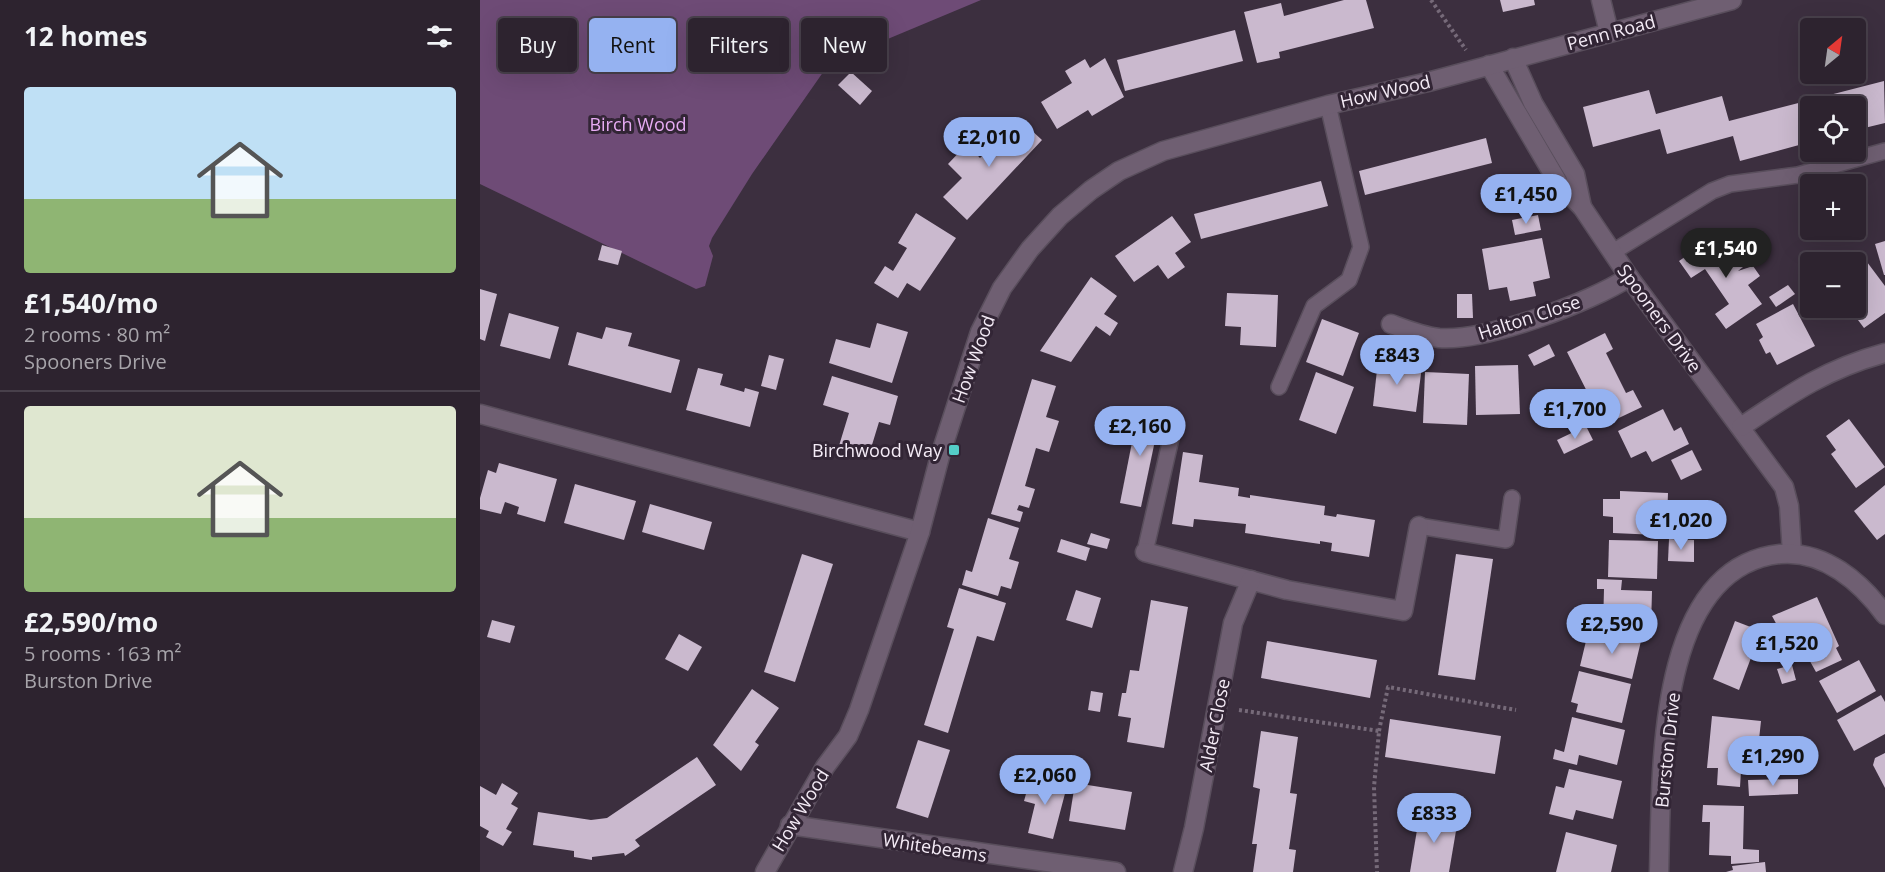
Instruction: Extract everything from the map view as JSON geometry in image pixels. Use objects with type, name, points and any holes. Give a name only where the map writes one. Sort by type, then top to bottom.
[{"type":"street","points":[[1600,0],[1609,32]]},
{"type":"street","name":"Penn Road","points":[[1484,66],[1732,0]]},
{"type":"street","name":"Spooners Drive","points":[[1513,58],[1533,103],[1575,174],[1582,207]]},
{"type":"street","name":"How Wood","points":[[765,872],[825,767],[848,736],[920,532],[940,456],[980,332],[1002,288],[1030,249],[1060,216],[1119,171],[1163,151],[1328,105],[1484,66]]},
{"type":"street","name":"Spooners Drive","points":[[1484,66],[1559,184],[1582,207],[1629,277],[1784,487],[1789,506],[1792,553]]},
{"type":"street","name":"Halton Close","points":[[1391,324],[1439,338],[1492,333],[1611,290],[1629,277]]},
{"type":"street","points":[[1741,427],[1818,376],[1854,361],[1885,352]]},
{"type":"street","points":[[480,414],[920,532]]},
{"type":"street","points":[[1145,552],[1287,590],[1403,610],[1419,526]]},
{"type":"street","name":"Burston Drive","points":[[1659,872],[1661,798],[1670,700],[1683,642],[1708,596],[1727,577],[1748,562],[1770,555],[1792,553],[1822,561],[1849,577],[1868,593],[1885,615]]},
{"type":"street","name":"Alder Close","points":[[1183,872],[1218,707],[1233,623],[1251,580]]},
{"type":"street","name":"Whitebeams","points":[[790,825],[1005,865],[1116,872]]},
{"type":"lane","points":[[1279,387],[1314,306],[1349,280],[1361,247],[1328,105]]},
{"type":"lane","points":[[1613,252],[1712,191],[1730,184],[1798,175],[1885,151]]},
{"type":"lane","points":[[1145,552],[1175,421]]},
{"type":"lane","points":[[1419,526],[1506,540],[1512,498]]},
{"type":"path","points":[[1431,0],[1484,66]]},
{"type":"path","points":[[1377,872],[1374,787],[1380,731],[1388,687],[1516,710]]},
{"type":"path","points":[[1218,707],[1380,731]]},
{"type":"green space","name":"Birch Wood","points":[[480,0],[981,0],[887,39],[887,18],[801,18],[801,72],[823,72],[752,174],[712,238],[709,246],[713,256],[705,286],[696,289],[480,184]]},
{"type":"building","points":[[1344,0],[1366,0],[1374,28],[1279,52],[1280,58],[1257,63],[1244,12],[1281,3],[1284,16]]},
{"type":"building","points":[[1500,0],[1534,0],[1535,5],[1503,12]]},
{"type":"building","points":[[1235,30],[1243,61],[1125,91],[1117,60]]},
{"type":"building","points":[[1105,58],[1124,97],[1092,116],[1088,110],[1057,129],[1041,102],[1072,83],[1065,71],[1085,59],[1090,68]]},
{"type":"building","points":[[851,72],[872,91],[860,105],[838,85]]},
{"type":"building","points":[[1884,81],[1885,123],[1866,128],[1866,96],[1826,96]]},
{"type":"building","points":[[1649,90],[1656,114],[1722,96],[1729,121],[1800,103],[1800,145],[1740,161],[1733,136],[1667,154],[1660,129],[1593,147],[1583,107]]},
{"type":"building","points":[[1018,118],[1042,140],[967,220],[943,197],[962,178],[948,164],[967,144],[980,158]]},
{"type":"building","points":[[1486,138],[1492,163],[1365,195],[1359,171]]},
{"type":"building","points":[[1321,181],[1328,206],[1201,239],[1194,214]]},
{"type":"building","points":[[916,213],[956,238],[920,291],[907,283],[898,298],[874,283],[885,266],[893,271],[907,248],[898,243]]},
{"type":"building","points":[[1538,215],[1541,230],[1515,235],[1512,220]]},
{"type":"building","points":[[1172,216],[1191,242],[1175,253],[1185,267],[1168,279],[1158,265],[1134,282],[1115,256]]},
{"type":"building","points":[[1715,236],[1729,256],[1739,250],[1748,263],[1738,271],[1753,266],[1760,276],[1748,285],[1762,304],[1726,329],[1715,314],[1729,304],[1705,269],[1691,278],[1679,261]]},
{"type":"building","points":[[1542,238],[1550,278],[1533,282],[1536,296],[1510,301],[1507,287],[1489,290],[1482,249]]},
{"type":"building","points":[[1885,241],[1885,275],[1884,275],[1875,244]]},
{"type":"building","points":[[602,245],[622,251],[618,265],[598,260]]},
{"type":"building","points":[[1866,263],[1885,286],[1885,313],[1864,328],[1856,318],[1866,318]]},
{"type":"building","points":[[1091,277],[1117,296],[1104,314],[1118,323],[1110,336],[1096,326],[1071,362],[1040,351]]},
{"type":"building","points":[[1788,285],[1795,294],[1776,307],[1769,297]]},
{"type":"building","points":[[480,289],[497,294],[485,341],[480,339]]},
{"type":"building","points":[[1227,293],[1278,295],[1276,347],[1240,345],[1241,327],[1225,326]]},
{"type":"building","points":[[1457,294],[1472,294],[1473,318],[1457,318]]},
{"type":"building","points":[[1793,304],[1815,346],[1777,365],[1770,352],[1766,354],[1759,340],[1763,337],[1756,324]]},
{"type":"building","points":[[509,313],[559,327],[550,359],[500,346]]},
{"type":"building","points":[[1322,319],[1359,333],[1343,376],[1306,362]]},
{"type":"building","points":[[877,323],[908,332],[892,383],[829,363],[836,339],[870,348]]},
{"type":"building","points":[[606,327],[632,333],[628,346],[680,360],[671,393],[568,365],[577,332],[602,339]]},
{"type":"building","points":[[1605,333],[1613,349],[1606,353],[1626,393],[1633,390],[1642,407],[1604,425],[1567,352]]},
{"type":"building","points":[[1549,344],[1555,356],[1534,366],[1528,355]]},
{"type":"building","points":[[769,355],[784,359],[776,390],[761,386]]},
{"type":"building","points":[[1378,361],[1422,366],[1416,412],[1373,406]]},
{"type":"building","points":[[1518,365],[1520,414],[1476,415],[1475,366]]},
{"type":"building","points":[[698,368],[723,374],[720,385],[744,392],[745,388],[759,392],[750,427],[686,410]]},
{"type":"building","points":[[1316,372],[1354,387],[1336,434],[1299,420]]},
{"type":"building","points":[[1425,372],[1469,374],[1467,425],[1423,423]]},
{"type":"building","points":[[832,376],[898,396],[890,425],[879,422],[868,458],[838,449],[849,413],[823,405]]},
{"type":"building","points":[[1032,379],[1056,386],[1046,417],[1059,421],[1049,452],[1036,448],[1025,486],[1035,489],[1029,508],[1019,505],[1017,510],[1023,512],[1020,522],[991,514]]},
{"type":"building","points":[[1139,407],[1161,412],[1141,507],[1120,503]]},
{"type":"building","points":[[1663,409],[1674,431],[1681,427],[1689,444],[1652,462],[1646,451],[1631,458],[1618,431]]},
{"type":"building","points":[[1849,419],[1885,467],[1856,488],[1831,454],[1836,450],[1826,436]]},
{"type":"building","points":[[1586,426],[1593,440],[1564,454],[1557,440]]},
{"type":"building","points":[[1692,450],[1702,470],[1681,480],[1671,460]]},
{"type":"building","points":[[1183,452],[1203,455],[1199,482],[1239,488],[1238,496],[1250,498],[1250,495],[1325,506],[1324,515],[1336,517],[1337,514],[1375,520],[1369,557],[1331,551],[1332,543],[1320,541],[1320,544],[1245,533],[1246,524],[1194,519],[1193,527],[1172,524]]},
{"type":"building","points":[[499,463],[557,479],[545,522],[517,514],[519,507],[505,502],[501,514],[480,509],[480,498],[488,470],[496,473]]},
{"type":"building","points":[[575,484],[636,501],[624,540],[564,523]]},
{"type":"building","points":[[1885,485],[1885,534],[1877,540],[1854,511]]},
{"type":"building","points":[[1620,491],[1668,493],[1667,522],[1658,522],[1658,535],[1613,533],[1613,517],[1603,516],[1603,499],[1620,499]]},
{"type":"building","points":[[650,504],[712,522],[704,550],[642,532]]},
{"type":"building","points":[[988,518],[1019,528],[1009,559],[1019,562],[1011,589],[1001,586],[998,596],[962,585],[966,570],[972,572]]},
{"type":"building","points":[[1091,533],[1110,539],[1107,549],[1087,544]]},
{"type":"building","points":[[1061,539],[1090,548],[1086,561],[1057,552]]},
{"type":"building","points":[[1669,539],[1694,540],[1694,562],[1668,561]]},
{"type":"building","points":[[1609,540],[1658,541],[1657,579],[1608,577]]},
{"type":"building","points":[[802,554],[833,564],[795,682],[764,672]]},
{"type":"building","points":[[1456,554],[1493,559],[1475,680],[1438,675]]},
{"type":"building","points":[[1597,579],[1622,580],[1621,590],[1652,591],[1651,628],[1603,627],[1604,589],[1597,589]]},
{"type":"building","points":[[959,588],[1006,603],[994,641],[977,636],[948,733],[924,725],[954,629],[947,627]]},
{"type":"building","points":[[1076,590],[1101,598],[1092,628],[1066,620]]},
{"type":"building","points":[[1817,597],[1839,646],[1836,648],[1842,660],[1816,672],[1802,647],[1791,651],[1772,616]]},
{"type":"building","points":[[1151,600],[1188,607],[1164,748],[1127,742],[1131,718],[1118,716],[1122,693],[1126,693],[1130,670],[1139,671]]},
{"type":"building","points":[[492,620],[515,626],[510,643],[487,637]]},
{"type":"building","points":[[1735,621],[1761,631],[1739,690],[1713,679]]},
{"type":"building","points":[[1599,630],[1641,641],[1632,679],[1580,666],[1586,641],[1596,643]]},
{"type":"building","points":[[679,634],[702,647],[688,671],[665,659]]},
{"type":"building","points":[[1267,641],[1377,660],[1370,698],[1261,678]]},
{"type":"building","points":[[1859,660],[1876,691],[1837,713],[1819,681]]},
{"type":"building","points":[[1792,665],[1796,680],[1782,684],[1777,669]]},
{"type":"building","points":[[1579,671],[1631,684],[1622,723],[1576,712],[1578,704],[1571,702]]},
{"type":"building","points":[[752,689],[779,708],[755,742],[759,745],[741,771],[713,745]]},
{"type":"building","points":[[1091,691],[1103,693],[1100,712],[1088,710]]},
{"type":"building","points":[[1881,695],[1885,702],[1885,734],[1854,751],[1837,720]]},
{"type":"building","points":[[1712,716],[1761,721],[1758,749],[1750,748],[1748,771],[1741,771],[1740,787],[1717,785],[1718,768],[1707,768]]},
{"type":"building","points":[[1572,717],[1625,730],[1617,765],[1579,755],[1577,765],[1553,759],[1555,749],[1564,752]]},
{"type":"building","points":[[1390,719],[1501,736],[1495,774],[1385,757]]},
{"type":"building","points":[[1261,731],[1298,737],[1290,793],[1297,794],[1289,849],[1296,850],[1293,872],[1253,872],[1257,844],[1252,844],[1260,789],[1253,787]]},
{"type":"building","points":[[918,740],[950,750],[928,818],[896,808]]},
{"type":"building","points":[[1885,753],[1885,788],[1873,765],[1875,758]]},
{"type":"building","points":[[697,757],[716,785],[635,840],[640,846],[625,856],[624,853],[592,857],[592,860],[574,857],[574,851],[533,845],[538,812],[591,820],[607,818]]},
{"type":"building","points":[[1569,769],[1622,781],[1613,819],[1576,810],[1573,820],[1549,814],[1556,786],[1564,788]]},
{"type":"building","points":[[1031,776],[1067,786],[1053,839],[1028,833],[1035,804],[1024,801]]},
{"type":"building","points":[[1798,779],[1798,794],[1749,796],[1748,780]]},
{"type":"building","points":[[502,783],[518,793],[511,804],[518,808],[506,829],[512,832],[503,846],[486,837],[489,831],[480,826],[480,786],[496,795]]},
{"type":"building","points":[[1075,783],[1132,792],[1125,830],[1069,821]]},
{"type":"building","points":[[1703,805],[1744,806],[1743,849],[1759,850],[1759,862],[1731,864],[1731,856],[1709,855],[1710,822],[1702,822]]},
{"type":"building","points":[[1420,812],[1458,819],[1449,872],[1410,872]]},
{"type":"building","points":[[1566,832],[1617,845],[1611,872],[1556,872]]},
{"type":"building","points":[[1765,862],[1766,872],[1726,872],[1733,870],[1732,866]]},
{"type":"place","name":"Birchwood Way","points":[[954,450]]}]
